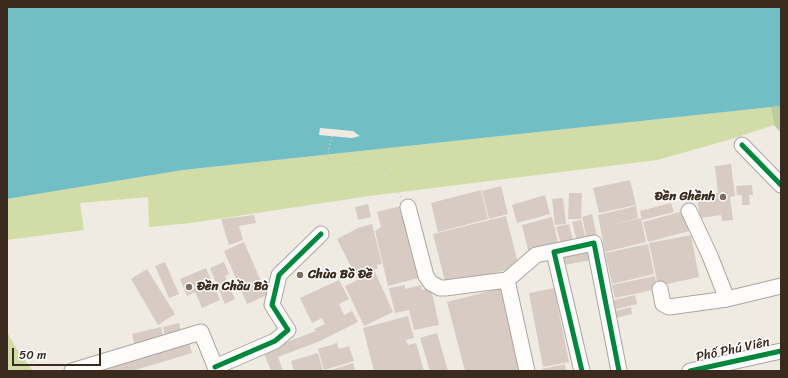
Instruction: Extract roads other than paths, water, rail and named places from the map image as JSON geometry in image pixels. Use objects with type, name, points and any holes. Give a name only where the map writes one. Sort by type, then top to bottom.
[{"type":"street","points":[[742,145],[781,186]]},
{"type":"street","points":[[408,207],[426,276],[431,283],[440,288],[507,280],[536,255],[594,243],[620,371]]},
{"type":"street","points":[[689,211],[710,256],[727,299]]},
{"type":"street","points":[[72,371],[201,332],[216,369],[275,341],[288,330],[272,305],[279,276],[321,234]]},
{"type":"street","points":[[554,252],[582,371]]},
{"type":"street","points":[[507,280],[527,371]]},
{"type":"street","points":[[660,289],[663,304],[669,307],[727,299],[781,286]]},
{"type":"street","name":"Phố Phú Viên","points":[[690,371],[781,351]]},
{"type":"water","points":[[7,7],[781,7],[781,106],[183,170],[7,199]]},
{"type":"place","name":"Đền Ghềnh","points":[[723,197]]},
{"type":"place","name":"Chùa Bồ Đề","points":[[300,275]]},
{"type":"place","name":"Đền Chầu Bà","points":[[189,287]]}]
